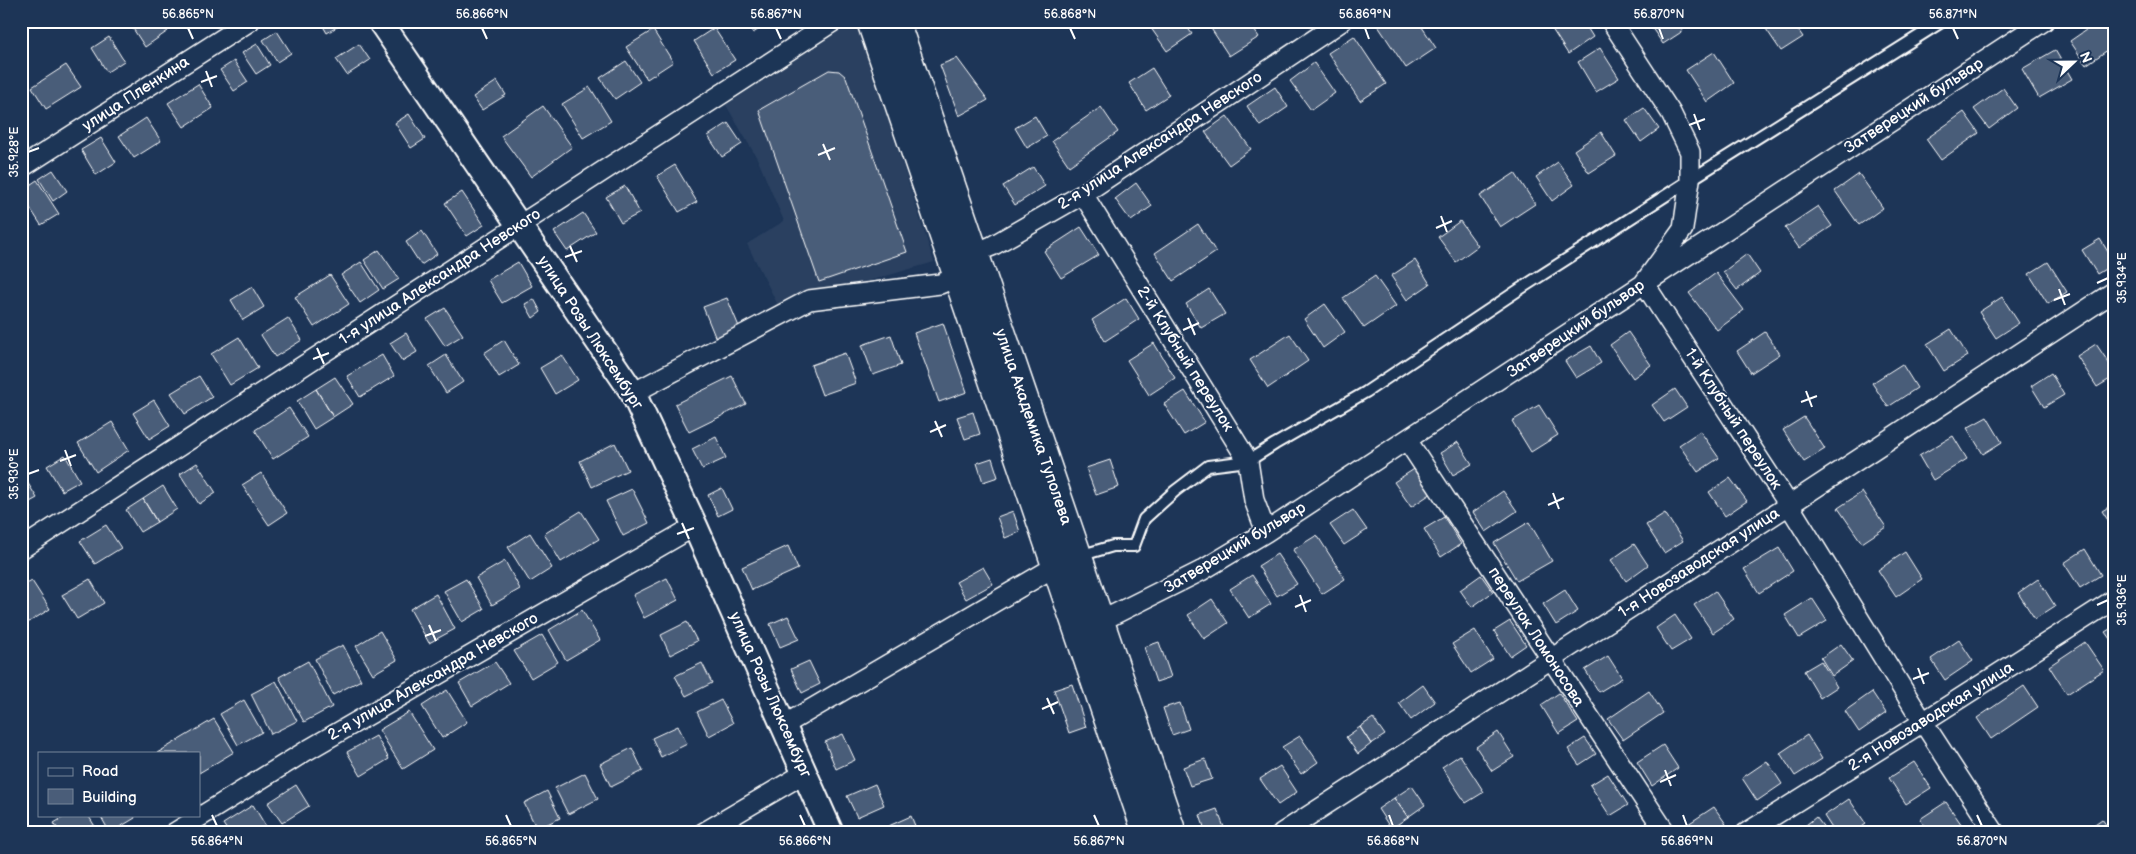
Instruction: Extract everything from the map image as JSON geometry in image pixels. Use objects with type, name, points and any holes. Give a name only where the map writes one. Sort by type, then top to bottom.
[{"type":"main road","name":"улица Академика Туполева","points":[[871,21],[959,276],[1067,561],[1099,622],[1172,833]]},
{"type":"main road","name":"улица Академика Туполева","points":[[895,21],[974,253],[1067,561],[1070,605],[1147,833]]},
{"type":"main road","points":[[1070,605],[1084,619],[1091,622],[1099,622]]},
{"type":"street","name":"улица Пленкина","points":[[21,168],[250,21]]},
{"type":"street","name":"улица Розы Люксембург","points":[[380,21],[633,393],[695,526],[830,833]]},
{"type":"street","name":"1-я улица Александра Невского","points":[[21,549],[834,21]]},
{"type":"street","name":"2-я улица Александра Невского","points":[[974,253],[992,246],[1083,194],[1342,21]]},
{"type":"street","points":[[1611,21],[1675,120],[1690,152],[1690,180],[1683,229],[1644,283]]},
{"type":"street","name":"Затверецкий бульвар","points":[[1099,622],[1201,572],[1266,532],[2044,21]]},
{"type":"street","name":"2-й Клубный переулок","points":[[1083,194],[1248,462],[1254,500],[1266,532]]},
{"type":"street","points":[[633,393],[809,300],[940,284],[959,276]]},
{"type":"street","name":"1-й Клубный переулок","points":[[1644,283],[1789,505],[1923,722],[1995,833]]},
{"type":"street","name":"1-я Новозаводская улица","points":[[1282,833],[1789,505],[2115,291]]},
{"type":"street","name":"переулок Ломоносова","points":[[1407,440],[1666,833]]},
{"type":"street","name":"2-я улица Александра Невского","points":[[174,833],[306,751],[695,526]]},
{"type":"street","points":[[784,725],[1067,561]]},
{"type":"street","name":"2-я Новозаводская улица","points":[[1746,833],[2115,599]]},
{"type":"street","points":[[703,833],[805,773]]},
{"type":"lane","points":[[1067,561],[1113,546],[1134,546],[1144,519],[1175,491],[1208,466],[1248,462],[1275,444],[1366,392],[1528,284],[1943,21]]},
{"type":"shaded area","points":[[850,24],[859,30],[934,262],[779,307],[747,244],[784,221],[757,158],[726,105]]},
{"type":"building","points":[[134,21],[162,21],[168,31],[145,47],[130,24]]},
{"type":"building","points":[[320,21],[344,21],[345,22],[327,33]]},
{"type":"building","points":[[746,21],[772,21],[753,33]]},
{"type":"building","points":[[1146,21],[1183,21],[1192,34],[1167,51]]},
{"type":"building","points":[[1218,21],[1248,21],[1259,37],[1229,56],[1210,27]]},
{"type":"building","points":[[1379,21],[1418,21],[1436,48],[1406,68],[1376,23]]},
{"type":"building","points":[[1564,21],[1583,21],[1593,37],[1568,54],[1552,29]]},
{"type":"building","points":[[1647,21],[1677,21],[1683,31],[1663,44]]},
{"type":"building","points":[[1765,21],[1792,21],[1803,37],[1781,51],[1762,23]]},
{"type":"building","points":[[2099,21],[2107,21],[2115,33],[2115,45],[2086,65],[2070,41]]},
{"type":"building","points":[[714,28],[735,60],[714,73],[694,41]]},
{"type":"building","points":[[653,30],[673,62],[647,79],[626,47]]},
{"type":"building","points":[[277,31],[291,53],[277,62],[263,40]]},
{"type":"building","points":[[1354,36],[1386,84],[1360,101],[1328,53]]},
{"type":"building","points":[[109,37],[124,61],[107,72],[92,48]]},
{"type":"building","points":[[257,44],[270,65],[256,74],[242,53]]},
{"type":"building","points":[[359,44],[370,60],[347,75],[336,59]]},
{"type":"building","points":[[1600,48],[1619,78],[1596,92],[1578,62]]},
{"type":"building","points":[[2055,50],[2072,79],[2039,98],[2022,69]]},
{"type":"building","points":[[1714,52],[1734,83],[1707,102],[1686,70]]},
{"type":"building","points":[[957,58],[988,100],[959,116],[940,65]]},
{"type":"building","points":[[234,61],[248,82],[234,91],[220,70]]},
{"type":"building","points":[[626,61],[640,82],[615,99],[600,78]]},
{"type":"building","points":[[1314,63],[1335,93],[1311,110],[1290,81]]},
{"type":"building","points":[[66,65],[81,87],[46,109],[32,87]]},
{"type":"building","points":[[1152,68],[1169,95],[1146,110],[1129,83]]},
{"type":"building","points":[[829,70],[839,71],[846,77],[907,252],[819,282],[759,110]]},
{"type":"building","points":[[497,81],[506,95],[482,110],[473,97]]},
{"type":"building","points":[[198,84],[213,108],[184,127],[168,103]]},
{"type":"building","points":[[590,87],[611,121],[583,138],[562,104]]},
{"type":"building","points":[[1275,87],[1288,107],[1260,126],[1247,106]]},
{"type":"building","points":[[2003,88],[2017,108],[1989,129],[1974,109]]},
{"type":"building","points":[[543,106],[572,147],[531,177],[501,136]]},
{"type":"building","points":[[1101,107],[1118,132],[1069,166],[1052,141]]},
{"type":"building","points":[[21,108],[29,120],[21,124]]},
{"type":"building","points":[[1644,108],[1659,129],[1641,142],[1626,120]]},
{"type":"building","points":[[1964,112],[1979,133],[1941,160],[1926,139]]},
{"type":"building","points":[[409,114],[425,139],[411,148],[395,123]]},
{"type":"building","points":[[1035,116],[1047,136],[1027,148],[1015,128]]},
{"type":"building","points":[[1227,116],[1251,149],[1229,165],[1205,132]]},
{"type":"building","points":[[146,118],[161,141],[134,158],[119,136]]},
{"type":"building","points":[[728,123],[742,144],[722,157],[708,136]]},
{"type":"building","points":[[1601,132],[1616,156],[1589,173],[1574,150]]},
{"type":"building","points":[[101,138],[116,162],[96,175],[81,150]]},
{"type":"building","points":[[1558,162],[1574,185],[1552,201],[1536,177]]},
{"type":"building","points":[[675,165],[697,202],[679,212],[657,176]]},
{"type":"building","points":[[1033,167],[1045,186],[1015,205],[1003,186]]},
{"type":"building","points":[[53,170],[67,191],[53,201],[39,179]]},
{"type":"building","points":[[1515,173],[1535,204],[1500,227],[1480,196]]},
{"type":"building","points":[[1859,174],[1883,208],[1859,225],[1835,191]]},
{"type":"building","points":[[37,180],[59,214],[41,225],[21,194],[21,191]]},
{"type":"building","points":[[1136,183],[1152,206],[1131,221],[1115,199]]},
{"type":"building","points":[[625,186],[640,213],[621,223],[606,197]]},
{"type":"building","points":[[462,192],[484,225],[467,236],[445,203]]},
{"type":"building","points":[[1818,206],[1832,226],[1799,248],[1785,228]]},
{"type":"building","points":[[583,213],[596,232],[567,251],[554,232]]},
{"type":"building","points":[[1460,221],[1478,246],[1456,262],[1438,237]]},
{"type":"building","points":[[1198,224],[1216,252],[1173,281],[1155,253]]},
{"type":"building","points":[[1081,227],[1099,255],[1061,278],[1044,251]]},
{"type":"building","points":[[422,231],[437,254],[421,265],[406,242]]},
{"type":"building","points":[[2100,239],[2115,263],[2097,274],[2082,250]]},
{"type":"building","points":[[379,250],[399,279],[383,289],[364,260]]},
{"type":"building","points":[[1747,254],[1760,273],[1737,290],[1723,272]]},
{"type":"building","points":[[1415,260],[1430,284],[1407,300],[1391,276]]},
{"type":"building","points":[[361,262],[379,290],[360,303],[341,275]]},
{"type":"building","points":[[518,262],[532,286],[502,303],[488,280]]},
{"type":"building","points":[[2048,262],[2067,292],[2048,304],[2029,274]]},
{"type":"building","points":[[1716,273],[1744,310],[1717,330],[1689,293]]},
{"type":"building","points":[[330,275],[349,304],[314,327],[295,297]]},
{"type":"building","points":[[1375,276],[1396,306],[1364,328],[1343,298]]},
{"type":"building","points":[[252,287],[264,307],[243,320],[231,300]]},
{"type":"building","points":[[1209,289],[1225,314],[1201,328],[1186,304]]},
{"type":"building","points":[[2002,297],[2019,323],[1996,338],[1979,312]]},
{"type":"building","points":[[727,298],[740,329],[716,339],[703,307]]},
{"type":"building","points":[[1126,298],[1139,319],[1105,341],[1092,320]]},
{"type":"building","points":[[534,299],[541,312],[533,318],[525,304]]},
{"type":"building","points":[[1325,304],[1345,332],[1323,348],[1304,319]]},
{"type":"building","points":[[445,308],[463,335],[445,346],[427,319]]},
{"type":"building","points":[[288,318],[302,340],[275,357],[261,335]]},
{"type":"building","points":[[943,323],[967,392],[939,402],[914,333]]},
{"type":"building","points":[[1951,329],[1968,356],[1944,371],[1927,344]]},
{"type":"building","points":[[1628,332],[1651,365],[1633,378],[1610,345]]},
{"type":"building","points":[[1765,332],[1780,354],[1751,373],[1737,351]]},
{"type":"building","points":[[406,333],[417,352],[402,361],[390,343]]},
{"type":"building","points":[[1290,334],[1308,361],[1268,388],[1250,360]]},
{"type":"building","points":[[891,335],[901,365],[873,375],[862,345]]},
{"type":"building","points":[[239,337],[258,368],[230,385],[211,354]]},
{"type":"building","points":[[504,340],[519,365],[499,377],[484,353]]},
{"type":"building","points":[[1154,343],[1175,378],[1149,395],[1127,360]]},
{"type":"building","points":[[2096,344],[2115,372],[2115,376],[2097,387],[2077,356]]},
{"type":"building","points":[[1591,346],[1601,363],[1576,378],[1565,361]]},
{"type":"building","points":[[845,353],[856,383],[822,395],[811,365]]},
{"type":"building","points":[[382,355],[394,376],[360,397],[347,376]]},
{"type":"building","points":[[446,355],[463,382],[446,393],[429,366]]},
{"type":"building","points":[[562,355],[578,380],[555,394],[540,368]]},
{"type":"building","points":[[1902,364],[1917,388],[1888,407],[1872,383]]},
{"type":"building","points":[[2051,373],[2064,395],[2044,407],[2031,386]]},
{"type":"building","points":[[199,376],[212,397],[185,414],[171,393]]},
{"type":"building","points":[[732,376],[746,404],[689,432],[675,404]]},
{"type":"building","points":[[335,377],[353,404],[333,417],[316,389]]},
{"type":"building","points":[[316,389],[333,417],[314,429],[297,401]]},
{"type":"building","points":[[1675,389],[1687,407],[1664,422],[1652,405]]},
{"type":"building","points":[[1185,391],[1205,422],[1184,435],[1164,404]]},
{"type":"building","points":[[154,400],[170,426],[149,439],[133,413]]},
{"type":"building","points":[[1539,405],[1558,435],[1531,452],[1512,421]]},
{"type":"building","points":[[289,408],[308,437],[273,459],[255,430]]},
{"type":"building","points":[[973,412],[980,434],[965,439],[957,417]]},
{"type":"building","points":[[1804,417],[1825,449],[1804,462],[1783,430]]},
{"type":"building","points":[[1987,417],[2002,442],[1983,454],[1967,428]]},
{"type":"building","points":[[112,422],[129,450],[96,472],[78,443]]},
{"type":"building","points":[[1700,431],[1719,458],[1698,472],[1679,445]]},
{"type":"building","points":[[1953,436],[1967,459],[1933,480],[1919,456]]},
{"type":"building","points":[[716,437],[726,458],[702,469],[692,449]]},
{"type":"building","points":[[1458,442],[1472,464],[1453,475],[1440,453]]},
{"type":"building","points":[[615,443],[628,470],[592,487],[580,461]]},
{"type":"building","points":[[65,455],[80,481],[62,491],[47,466]]},
{"type":"building","points":[[992,458],[998,477],[983,482],[977,463]]},
{"type":"building","points":[[1110,460],[1119,487],[1096,495],[1086,468]]},
{"type":"building","points":[[197,463],[216,493],[199,504],[180,474]]},
{"type":"building","points":[[1419,466],[1435,491],[1411,507],[1394,482]]},
{"type":"building","points":[[21,472],[37,498],[21,507]]},
{"type":"building","points":[[261,473],[287,513],[269,525],[242,485]]},
{"type":"building","points":[[1730,478],[1747,501],[1725,516],[1709,492]]},
{"type":"building","points":[[163,486],[177,509],[157,522],[143,499]]},
{"type":"building","points":[[722,488],[732,509],[718,516],[708,495]]},
{"type":"building","points":[[632,489],[649,523],[623,536],[606,501]]},
{"type":"building","points":[[1503,491],[1517,511],[1486,532],[1473,512]]},
{"type":"building","points":[[1862,492],[1886,527],[1862,543],[1838,508]]},
{"type":"building","points":[[143,499],[157,522],[140,532],[126,510]]},
{"type":"building","points":[[2115,503],[2115,531],[2102,511]]},
{"type":"building","points":[[1353,510],[1367,530],[1344,545],[1330,525]]},
{"type":"building","points":[[581,511],[599,539],[561,562],[544,534]]},
{"type":"building","points":[[1013,511],[1020,532],[1005,538],[997,517]]},
{"type":"building","points":[[1665,513],[1683,541],[1664,553],[1646,525]]},
{"type":"building","points":[[1444,517],[1461,544],[1441,557],[1424,529]]},
{"type":"building","points":[[1529,522],[1552,561],[1517,581],[1494,543]]},
{"type":"building","points":[[106,525],[121,548],[95,564],[80,541]]},
{"type":"building","points":[[530,533],[552,568],[530,582],[508,547]]},
{"type":"building","points":[[1317,535],[1345,579],[1322,594],[1293,550]]},
{"type":"building","points":[[1634,544],[1648,565],[1626,581],[1611,560]]},
{"type":"building","points":[[788,546],[798,569],[752,590],[742,567]]},
{"type":"building","points":[[1779,548],[1793,571],[1759,593],[1744,569]]},
{"type":"building","points":[[2085,549],[2101,575],[2080,588],[2064,563]]},
{"type":"building","points":[[1905,552],[1922,579],[1896,597],[1878,570]]},
{"type":"building","points":[[1277,554],[1297,584],[1277,596],[1258,566]]},
{"type":"building","points":[[505,561],[520,589],[492,605],[476,578]]},
{"type":"building","points":[[983,567],[993,584],[966,599],[956,582]]},
{"type":"building","points":[[1252,575],[1271,604],[1249,618],[1230,589]]},
{"type":"building","points":[[1481,575],[1493,592],[1472,607],[1460,590]]},
{"type":"building","points":[[667,578],[678,600],[644,618],[633,595]]},
{"type":"building","points":[[90,579],[104,603],[77,619],[62,595]]},
{"type":"building","points":[[466,579],[484,609],[462,622],[444,591]]},
{"type":"building","points":[[2038,579],[2055,606],[2035,619],[2018,593]]},
{"type":"building","points":[[32,581],[50,609],[21,627],[21,587]]},
{"type":"building","points":[[1565,590],[1578,611],[1556,625],[1543,604]]},
{"type":"building","points":[[1715,591],[1734,619],[1713,633],[1694,605]]},
{"type":"building","points":[[436,594],[455,629],[429,643],[410,609]]},
{"type":"building","points":[[1812,598],[1827,621],[1799,638],[1785,615]]},
{"type":"building","points":[[1212,599],[1228,623],[1204,639],[1188,615]]},
{"type":"building","points":[[582,610],[600,640],[566,660],[549,630]]},
{"type":"building","points":[[1675,615],[1691,639],[1671,651],[1656,628]]},
{"type":"building","points":[[788,616],[799,639],[780,647],[770,624]]},
{"type":"building","points":[[1510,621],[1526,645],[1510,656],[1494,631]]},
{"type":"building","points":[[687,622],[697,641],[670,655],[661,635]]},
{"type":"building","points":[[2115,626],[2115,646],[2105,632]]},
{"type":"building","points":[[1475,630],[1493,659],[1471,673],[1452,644]]},
{"type":"building","points":[[380,631],[397,660],[373,674],[356,646]]},
{"type":"building","points":[[542,635],[558,662],[531,678],[514,651]]},
{"type":"building","points":[[1959,640],[1973,661],[1945,680],[1931,659]]},
{"type":"building","points":[[1159,642],[1171,677],[1156,682],[1144,647]]},
{"type":"building","points":[[2085,642],[2104,670],[2067,694],[2049,666]]},
{"type":"building","points":[[1841,644],[1853,661],[1832,676],[1821,658]]},
{"type":"building","points":[[343,645],[361,680],[333,695],[315,659]]},
{"type":"building","points":[[1608,656],[1622,678],[1599,692],[1585,670]]},
{"type":"building","points":[[308,661],[332,707],[304,722],[279,677]]},
{"type":"building","points":[[809,661],[820,684],[802,693],[791,669]]},
{"type":"building","points":[[1821,661],[1837,687],[1820,698],[1804,671]]},
{"type":"building","points":[[495,662],[509,683],[472,706],[459,683]]},
{"type":"building","points":[[702,663],[712,683],[686,696],[675,676]]},
{"type":"building","points":[[276,681],[297,721],[271,734],[251,694]]},
{"type":"building","points":[[1072,684],[1086,727],[1069,733],[1054,690]]},
{"type":"building","points":[[1423,685],[1435,702],[1411,720],[1399,703]]},
{"type":"building","points":[[2024,686],[2038,707],[1991,739],[1977,718]]},
{"type":"building","points":[[447,690],[467,722],[442,738],[422,706]]},
{"type":"building","points":[[1649,691],[1663,713],[1623,740],[1608,719]]},
{"type":"building","points":[[1872,692],[1886,713],[1859,732],[1845,711]]},
{"type":"building","points":[[1559,693],[1578,722],[1559,734],[1541,705]]},
{"type":"building","points":[[244,700],[262,732],[238,745],[220,714]]},
{"type":"building","points":[[721,700],[733,723],[709,736],[697,712]]},
{"type":"building","points":[[1180,703],[1189,729],[1172,735],[1163,708]]},
{"type":"building","points":[[409,712],[433,750],[403,769],[379,730]]},
{"type":"building","points":[[1373,718],[1385,735],[1371,744],[1360,727]]},
{"type":"building","points":[[214,719],[234,752],[200,772],[200,752],[159,752]]},
{"type":"building","points":[[678,726],[687,744],[661,757],[652,738]]},
{"type":"building","points":[[1360,727],[1371,744],[1358,754],[1346,737]]},
{"type":"building","points":[[1498,732],[1514,757],[1492,771],[1476,747]]},
{"type":"building","points":[[843,734],[855,760],[836,769],[825,742]]},
{"type":"building","points":[[1807,735],[1822,759],[1795,776],[1780,753]]},
{"type":"building","points":[[376,736],[389,759],[361,776],[347,752]]},
{"type":"building","points":[[1300,736],[1318,762],[1301,774],[1282,747]]},
{"type":"building","points":[[1585,738],[1596,754],[1579,765],[1568,749]]},
{"type":"building","points":[[1663,745],[1678,768],[1652,786],[1637,762]]},
{"type":"building","points":[[632,748],[643,771],[611,787],[600,764]]},
{"type":"building","points":[[1460,755],[1484,792],[1466,803],[1442,767]]},
{"type":"building","points":[[1205,759],[1212,779],[1190,786],[1183,767]]},
{"type":"building","points":[[1767,761],[1782,784],[1757,801],[1742,778]]},
{"type":"building","points":[[1914,762],[1931,788],[1906,804],[1889,778]]},
{"type":"building","points":[[1280,766],[1297,792],[1278,805],[1260,779]]},
{"type":"building","points":[[585,773],[598,799],[568,814],[555,788]]},
{"type":"building","points":[[1608,774],[1628,805],[1610,816],[1590,785]]},
{"type":"building","points":[[875,784],[884,805],[857,817],[847,796]]},
{"type":"building","points":[[296,785],[309,806],[282,823],[268,803]]},
{"type":"building","points":[[1412,786],[1425,805],[1408,817],[1394,798]]},
{"type":"building","points":[[547,791],[560,818],[537,829],[524,803]]},
{"type":"building","points":[[1394,798],[1408,817],[1391,829],[1378,809]]},
{"type":"building","points":[[1849,799],[1866,824],[1853,833],[1835,833],[1824,816]]},
{"type":"building","points":[[1946,802],[1966,831],[1964,833],[1929,833],[1920,819]]},
{"type":"building","points":[[253,805],[270,833],[229,833],[223,824]]},
{"type":"building","points":[[1714,807],[1726,824],[1713,833],[1689,833],[1685,826]]},
{"type":"building","points":[[1217,809],[1225,830],[1217,833],[1206,833],[1200,815]]},
{"type":"building","points":[[65,816],[89,816],[99,833],[60,833],[54,823]]},
{"type":"building","points":[[101,816],[134,816],[135,818],[110,833]]},
{"type":"building","points":[[911,816],[918,833],[873,833]]},
{"type":"building","points":[[1816,817],[1828,833],[1796,833]]},
{"type":"building","points":[[2102,819],[2112,833],[2082,833]]},
{"type":"building","points":[[1354,826],[1359,833],[1345,833]]}]
